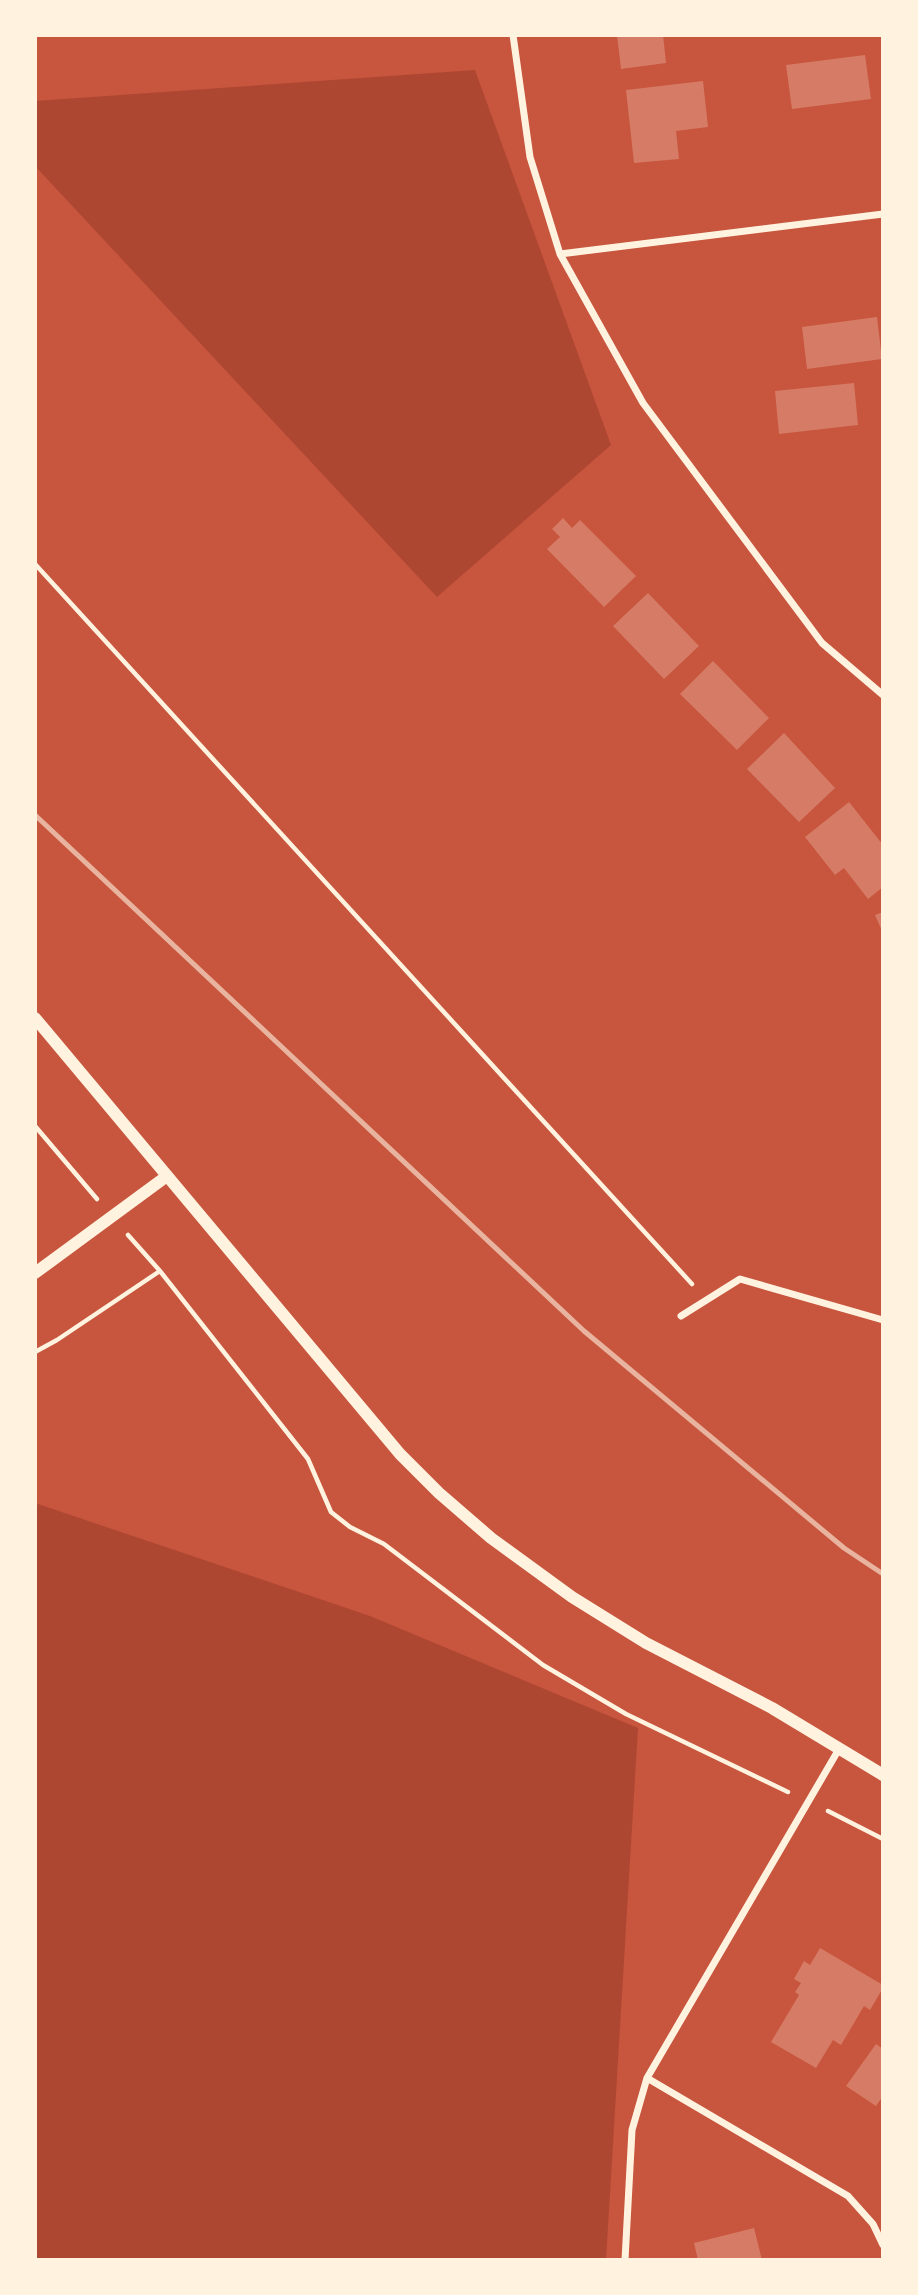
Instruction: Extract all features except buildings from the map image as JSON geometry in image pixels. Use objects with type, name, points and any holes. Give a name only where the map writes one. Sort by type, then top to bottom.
[{"type":"street","points":[[513,35],[530,158],[560,254],[643,403],[822,643],[883,695]]},
{"type":"street","points":[[560,254],[883,214]]},
{"type":"street","points":[[35,1018],[400,1454],[439,1493],[491,1538],[572,1597],[646,1643],[772,1707],[883,1775]]},
{"type":"street","points":[[35,1273],[167,1176]]},
{"type":"street","points":[[681,1316],[740,1279],[883,1320]]},
{"type":"street","points":[[625,2260],[632,2130],[647,2078],[839,1749]]},
{"type":"street","points":[[647,2078],[849,2196],[873,2224],[883,2245]]},
{"type":"path","points":[[35,564],[707,1300]]},
{"type":"path","points":[[35,1126],[99,1201]]},
{"type":"path","points":[[124,1231],[160,1271],[308,1459],[331,1512],[340,1520],[384,1544],[543,1665],[626,1714],[799,1797]]},
{"type":"path","points":[[35,1352],[160,1271]]},
{"type":"path","points":[[824,1809],[883,1839]]},
{"type":"shaded area","points":[[475,70],[611,445],[437,597],[35,166],[35,101]]},
{"type":"shaded area","points":[[35,1503],[370,1616],[638,1728],[606,2260],[35,2260]]},
{"type":"railway","points":[[35,815],[584,1331],[844,1548],[883,1574]]}]
